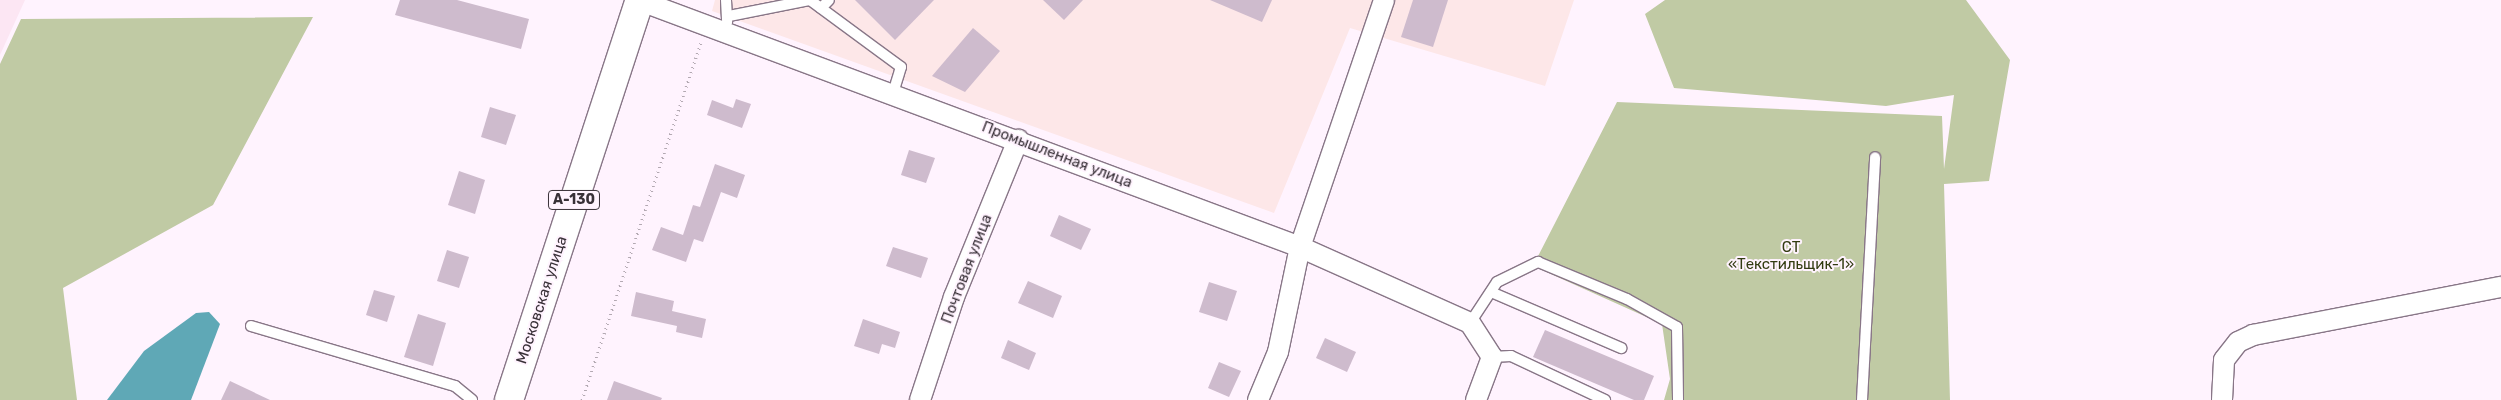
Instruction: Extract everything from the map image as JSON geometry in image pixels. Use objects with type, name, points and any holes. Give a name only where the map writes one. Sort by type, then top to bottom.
[{"type":"highway","name":"Московская улица","points":[[509,400],[639,0]]},
{"type":"street","name":"Промышленная улица","points":[[639,0],[720,23],[893,93],[1300,247],[1470,323]]},
{"type":"street","points":[[1258,400],[1278,352],[1300,247],[1384,0]]},
{"type":"street","name":"Почтовая улица","points":[[920,400],[954,296],[1018,140]]},
{"type":"street","points":[[2222,400],[2224,360],[2238,342],[2253,335],[2501,287]]},
{"type":"street","points":[[1470,323],[1492,357],[1476,400]]},
{"type":"lane","points":[[726,0],[720,23],[810,0],[901,67],[893,93]]},
{"type":"lane","points":[[820,8],[828,0]]},
{"type":"lane","points":[[1862,400],[1875,157]]},
{"type":"lane","points":[[1470,323],[1498,282],[1538,262],[1627,299],[1677,327],[1678,400]]},
{"type":"lane","points":[[1491,292],[1621,348]]},
{"type":"lane","points":[[251,326],[455,386],[472,400]]},
{"type":"lane","points":[[1492,357],[1511,356],[1605,400]]},
{"type":"path","points":[[582,400],[720,23]]},
{"type":"shaded area","points":[[0,0],[25,0],[0,55]]},
{"type":"shaded area","points":[[715,0],[1574,0],[1545,86],[1350,28],[1274,213],[712,11]]},
{"type":"green space","name":"СТ «Текстильщик-1»","points":[[1665,0],[1966,0],[2010,60],[1989,181],[1944,184],[1950,400],[1664,400],[1670,379],[1662,324],[1533,266],[1617,102],[1942,116],[1944,169],[1954,95],[1886,106],[1674,88],[1645,14]]},
{"type":"green space","points":[[313,17],[213,205],[63,288],[77,400],[0,400],[0,64],[21,19]]},
{"type":"water","points":[[209,312],[220,324],[191,400],[107,400],[144,351],[196,313]]},
{"type":"building","points":[[400,0],[457,0],[529,19],[521,49],[395,15]]},
{"type":"building","points":[[855,0],[934,0],[895,40]]},
{"type":"building","points":[[1043,0],[1083,0],[1064,20]]},
{"type":"building","points":[[1210,0],[1272,0],[1262,22]]},
{"type":"building","points":[[1413,0],[1448,0],[1433,47],[1401,37]]},
{"type":"building","points":[[973,28],[1000,51],[965,92],[932,76]]},
{"type":"building","points":[[736,99],[751,104],[742,128],[707,115],[712,100],[733,108]]},
{"type":"building","points":[[490,107],[516,115],[506,145],[481,137]]},
{"type":"building","points":[[909,150],[935,158],[926,183],[901,175]]},
{"type":"building","points":[[715,164],[745,175],[737,198],[721,192],[703,242],[694,239],[686,262],[652,250],[661,227],[683,235],[693,205],[700,207]]},
{"type":"building","points":[[459,171],[485,180],[475,214],[448,205]]},
{"type":"building","points":[[1059,215],[1091,229],[1081,250],[1050,236]]},
{"type":"building","points":[[893,247],[928,258],[921,278],[886,266]]},
{"type":"building","points":[[447,250],[469,257],[459,288],[437,281]]},
{"type":"building","points":[[1028,281],[1062,296],[1053,318],[1018,303]]},
{"type":"building","points":[[1209,282],[1237,291],[1227,321],[1199,312]]},
{"type":"building","points":[[374,290],[395,296],[387,322],[366,315]]},
{"type":"building","points":[[636,292],[674,301],[672,311],[706,319],[702,338],[676,332],[677,326],[631,316]]},
{"type":"building","points":[[418,314],[446,323],[433,366],[404,357]]},
{"type":"building","points":[[863,319],[900,332],[895,348],[882,344],[879,354],[854,346]]},
{"type":"building","points":[[1545,330],[1654,376],[1644,400],[1634,400],[1533,357]]},
{"type":"building","points":[[1325,338],[1356,352],[1347,372],[1316,358]]},
{"type":"building","points":[[1008,340],[1036,353],[1029,370],[1001,358]]},
{"type":"building","points":[[1219,362],[1241,371],[1229,397],[1208,388]]},
{"type":"building","points":[[230,381],[270,400],[221,400]]},
{"type":"building","points":[[614,381],[662,398],[661,400],[607,400]]}]
